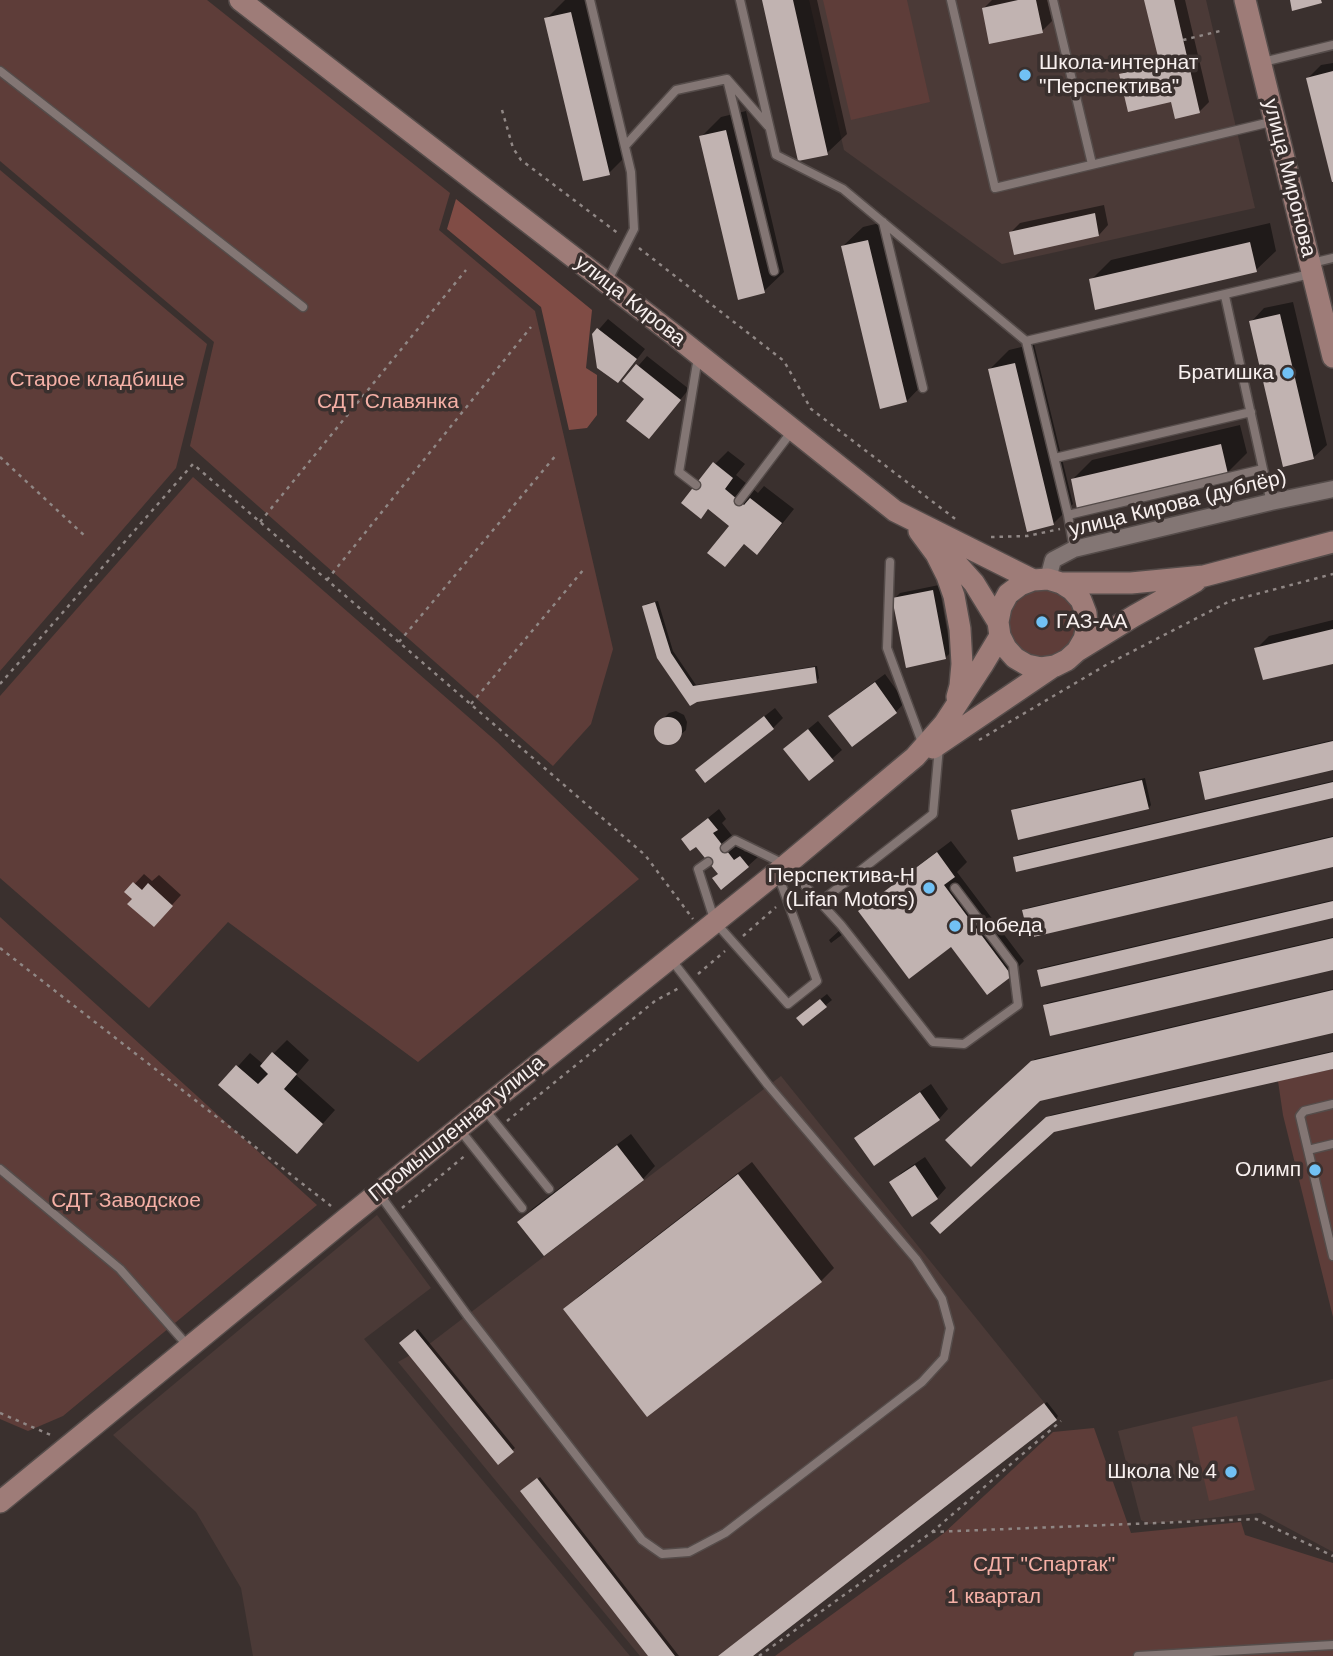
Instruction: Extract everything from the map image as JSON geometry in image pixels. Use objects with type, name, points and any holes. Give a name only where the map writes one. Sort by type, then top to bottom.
[{"type":"main road","name":"улица Кирова","points":[[240,0],[698,354],[895,512],[1047,581],[1131,583],[1205,576],[1333,541]]},
{"type":"main road","name":"улица Миронова","points":[[1245,0],[1333,357]]},
{"type":"main road","points":[[895,512],[949,556],[974,583],[999,629],[1006,648],[1015,658],[1027,665],[1041,668],[1055,666]]},
{"type":"main road","points":[[919,531],[936,554],[954,596],[960,629],[962,664],[954,708]]},
{"type":"main road","points":[[926,749],[1068,660],[1077,651],[1205,576]]},
{"type":"main road","points":[[926,749],[982,666],[999,629],[1001,607],[1009,594],[1020,585],[1047,581],[1072,590],[1081,600],[1087,626],[1077,651]]},
{"type":"main road","name":"Промышленная улица","points":[[0,1502],[926,749]]},
{"type":"street","name":"улица Кирова (дублёр)","points":[[1047,581],[1053,560],[1074,549],[1333,489]]},
{"type":"lane","points":[[590,0],[631,172],[634,229],[606,283]]},
{"type":"lane","points":[[740,0],[776,155],[843,189],[1026,341],[1069,515],[1074,549]]},
{"type":"lane","points":[[951,0],[995,187],[1275,121]]},
{"type":"lane","points":[[1053,0],[1092,164]]},
{"type":"lane","points":[[1260,63],[1333,45]]},
{"type":"lane","points":[[0,71],[303,307]]},
{"type":"lane","points":[[625,146],[676,90],[727,79]]},
{"type":"lane","points":[[727,79],[770,129]]},
{"type":"lane","points":[[727,79],[774,271]]},
{"type":"lane","points":[[883,222],[923,388]]},
{"type":"lane","points":[[1026,341],[1225,296],[1312,268],[1333,258]]},
{"type":"lane","points":[[1225,296],[1271,502]]},
{"type":"lane","points":[[695,485],[679,472],[698,354]]},
{"type":"lane","points":[[1055,458],[1251,412]]},
{"type":"lane","points":[[740,501],[793,430]]},
{"type":"lane","points":[[1069,515],[1263,469]]},
{"type":"lane","points":[[820,902],[933,814],[926,749],[887,648],[890,562]]},
{"type":"lane","points":[[725,848],[735,840],[782,868],[841,925],[933,1042],[964,1044],[1018,1005],[1013,965],[955,888]]},
{"type":"lane","points":[[708,862],[698,869],[709,927],[788,1004],[817,981],[782,868]]},
{"type":"lane","points":[[378,1193],[467,1315],[642,1540],[662,1554],[689,1552],[725,1533],[922,1382],[944,1358],[950,1328],[942,1298],[916,1259],[768,1085],[670,958]]},
{"type":"lane","points":[[1333,1104],[1301,1114],[1333,1256]]},
{"type":"lane","points":[[484,1108],[549,1189]]},
{"type":"lane","points":[[458,1128],[522,1208]]},
{"type":"lane","points":[[1308,1150],[1333,1144]]},
{"type":"lane","points":[[0,1169],[120,1269],[189,1348]]},
{"type":"lane","points":[[1138,1656],[1333,1645]]},
{"type":"path","points":[[1183,40],[1224,30]]},
{"type":"path","points":[[502,110],[513,148],[521,160],[784,360],[811,409],[967,528]]},
{"type":"path","points":[[260,522],[466,270]]},
{"type":"path","points":[[327,580],[531,327]]},
{"type":"path","points":[[399,642],[557,454]]},
{"type":"path","points":[[0,457],[86,537]]},
{"type":"path","points":[[0,684],[193,464],[645,855],[709,927]]},
{"type":"path","points":[[983,538],[1027,536],[1070,527]]},
{"type":"path","points":[[471,705],[584,569]]},
{"type":"path","points":[[978,741],[1106,665],[1230,601],[1333,574]]},
{"type":"path","points":[[743,936],[776,907]]},
{"type":"path","points":[[0,948],[347,1219]]},
{"type":"path","points":[[500,1128],[655,1001],[689,982],[725,951]]},
{"type":"path","points":[[394,1215],[475,1148]]},
{"type":"path","points":[[0,1413],[72,1444]]},
{"type":"path","points":[[759,1656],[932,1532],[1061,1421]]},
{"type":"path","points":[[932,1532],[1256,1519],[1333,1556]]},
{"type":"shaded area","name":"Школа-интернат \"Перспектива\"","points":[[809,0],[1206,0],[1255,208],[1002,264],[844,150]]},
{"type":"shaded area","points":[[456,199],[592,310],[586,368],[597,375],[597,415],[587,428],[569,430],[541,307],[447,229]]},
{"type":"shaded area","points":[[781,1076],[1055,1416],[745,1656],[640,1656],[398,1362],[428,1345]]},
{"type":"shaded area","points":[[377,1215],[431,1288],[364,1339],[630,1656],[253,1656],[241,1588],[196,1512],[113,1435]]},
{"type":"shaded area","name":"Школа № 4","points":[[1333,1379],[1333,1552],[1260,1513],[1149,1524],[1141,1520],[1118,1431]]},
{"type":"green space","name":"СДТ Славянка","points":[[0,0],[207,0],[450,193],[439,230],[535,311],[613,649],[591,724],[553,766],[190,446],[214,342],[0,161]]},
{"type":"green space","points":[[823,0],[907,0],[930,102],[851,120]]},
{"type":"green space","name":"Старое кладбище","points":[[0,170],[207,344],[176,468],[0,671]]},
{"type":"green space","points":[[193,477],[497,742],[639,879],[418,1062],[228,922],[149,1008],[0,878],[0,696]]},
{"type":"green space","points":[[1043,590],[1056,593],[1067,600],[1074,611],[1077,624],[1074,637],[1067,648],[1056,655],[1043,658],[1030,655],[1019,648],[1012,637],[1009,624],[1012,611],[1019,600],[1030,593]]},
{"type":"green space","name":"СДТ Заводское","points":[[0,917],[317,1205],[63,1416],[28,1431],[0,1419]]},
{"type":"green space","name":"Олимп","points":[[1333,1069],[1333,1317],[1283,1115],[1278,1081]]},
{"type":"green space","points":[[1237,1416],[1255,1490],[1209,1501],[1192,1427]]},
{"type":"green space","name":"СДТ \"Спартак\"","points":[[1094,1428],[1131,1533],[1241,1522],[1245,1535],[1333,1563],[1333,1656],[775,1656],[944,1533],[1053,1432]]},
{"type":"building","points":[[762,0],[793,0],[828,155],[798,161]]},
{"type":"building","points":[[1018,0],[1036,0],[1043,33],[989,44],[982,8]]},
{"type":"building","points":[[1144,0],[1174,0],[1200,113],[1175,119],[1171,102],[1128,112],[1119,74],[1160,65]]},
{"type":"building","points":[[1290,0],[1321,0],[1322,3],[1292,11]]},
{"type":"building","points":[[571,12],[610,175],[583,181],[544,18]]},
{"type":"building","points":[[1333,71],[1333,182],[1332,182],[1306,78]]},
{"type":"building","points":[[726,130],[765,293],[738,300],[699,136]]},
{"type":"building","points":[[1095,213],[1099,236],[1014,255],[1009,232]]},
{"type":"building","points":[[868,240],[907,402],[880,409],[841,246]]},
{"type":"building","points":[[1250,242],[1257,272],[1095,310],[1089,279]]},
{"type":"building","points":[[1280,314],[1314,459],[1283,467],[1249,321]]},
{"type":"building","points":[[597,328],[637,359],[618,383],[597,368],[592,334]]},
{"type":"building","points":[[1015,363],[1054,525],[1027,532],[988,369]]},
{"type":"building","points":[[636,364],[681,400],[649,439],[626,421],[644,399],[622,381]]},
{"type":"building","points":[[1221,444],[1228,474],[1077,509],[1071,479]]},
{"type":"building","points":[[713,462],[733,478],[725,489],[744,505],[750,498],[782,523],[757,555],[744,544],[725,567],[707,553],[729,526],[708,509],[701,519],[681,503]]},
{"type":"building","points":[[933,590],[946,659],[906,668],[892,598]]},
{"type":"building","points":[[655,602],[671,653],[693,686],[815,667],[817,683],[697,702],[690,706],[657,658],[642,606]]},
{"type":"building","points":[[1333,629],[1333,664],[1263,680],[1254,648]]},
{"type":"building","points":[[875,682],[897,713],[852,747],[828,716]]},
{"type":"building","points":[[764,716],[774,729],[705,783],[695,770]]},
{"type":"building","points":[[668,717],[678,721],[682,731],[678,741],[668,745],[658,741],[654,731],[658,721]]},
{"type":"building","points":[[808,729],[834,761],[809,781],[783,749]]},
{"type":"building","points":[[1333,741],[1333,770],[1205,800],[1199,772]]},
{"type":"building","points":[[1142,780],[1149,809],[1018,840],[1011,810]]},
{"type":"building","points":[[1333,782],[1333,798],[1016,872],[1013,857]]},
{"type":"building","points":[[708,818],[718,830],[713,833],[734,860],[740,856],[749,867],[721,890],[712,878],[718,874],[696,847],[690,851],[681,839]]},
{"type":"building","points":[[1333,837],[1333,867],[1029,938],[1022,910]]},
{"type":"building","points":[[937,852],[955,877],[944,885],[1012,976],[987,995],[951,947],[909,979],[858,911]]},
{"type":"building","points":[[133,882],[142,890],[148,883],[173,906],[154,927],[127,904],[132,899],[124,892]]},
{"type":"building","points":[[1333,901],[1333,918],[1041,987],[1037,970]]},
{"type":"building","points":[[1333,938],[1333,970],[1050,1036],[1043,1005]]},
{"type":"building","points":[[1333,990],[1333,1033],[1040,1101],[971,1167],[945,1140],[1031,1061]]},
{"type":"building","points":[[820,999],[827,1007],[803,1026],[796,1018]]},
{"type":"building","points":[[272,1052],[297,1074],[284,1089],[323,1124],[297,1154],[218,1085],[236,1065],[258,1084],[268,1074],[260,1066]]},
{"type":"building","points":[[1333,1052],[1333,1069],[1054,1132],[940,1234],[930,1223],[1046,1117]]},
{"type":"building","points":[[920,1092],[940,1120],[874,1166],[854,1138]]},
{"type":"building","points":[[617,1145],[644,1180],[544,1256],[517,1222]]},
{"type":"building","points":[[915,1165],[938,1199],[912,1217],[889,1182]]},
{"type":"building","points":[[738,1174],[822,1282],[647,1417],[563,1309]]},
{"type":"building","points":[[415,1330],[514,1452],[498,1465],[399,1343]]},
{"type":"building","points":[[1044,1403],[1057,1420],[753,1656],[718,1656]]},
{"type":"building","points":[[537,1478],[675,1656],[648,1656],[520,1491]]},
{"type":"place","name":"Школа-интернат \"Перспектива\"","points":[[1025,75]]},
{"type":"place","name":"Братишка","points":[[1288,373]]},
{"type":"place","name":"ГАЗ-АА","points":[[1042,622]]},
{"type":"place","name":"Перспектива-Н (Lifan Motors)","points":[[929,888]]},
{"type":"place","name":"Победа","points":[[955,926]]},
{"type":"place","name":"Олимп","points":[[1315,1170]]},
{"type":"place","name":"Школа № 4","points":[[1231,1472]]},
{"type":"park label","name":"1 квартал","points":[[994,1597]]}]
